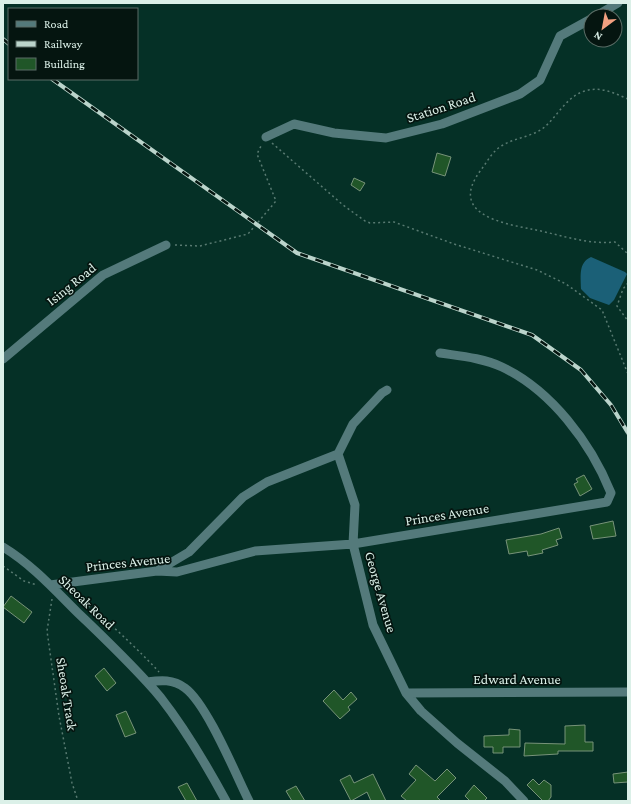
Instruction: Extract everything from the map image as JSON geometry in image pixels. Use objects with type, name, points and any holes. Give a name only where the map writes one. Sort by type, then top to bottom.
[{"type":"street","name":"Station Road","points":[[266,138],[294,124],[334,133],[386,138],[442,124],[520,94],[540,80],[560,36],[583,23]]},
{"type":"street","name":"Ising Road","points":[[3,359],[103,275],[166,245]]},
{"type":"street","name":"Princes Avenue","points":[[49,588],[157,571],[177,572],[255,551],[353,544],[607,502],[611,493],[602,469],[562,412],[536,387],[501,366],[440,353]]},
{"type":"street","points":[[157,571],[189,552],[242,498],[267,482],[338,454],[353,424],[382,393],[387,390]]},
{"type":"street","name":"George Avenue","points":[[338,454],[355,505],[353,544],[373,625],[406,693],[421,711],[457,743],[505,781],[524,801]]},
{"type":"street","name":"Sheoak Road","points":[[3,547],[19,557],[49,588],[147,682],[185,733],[226,801]]},
{"type":"street","points":[[147,682],[164,679],[185,688],[199,703],[249,801]]},
{"type":"street","name":"Edward Avenue","points":[[406,693],[628,692]]},
{"type":"path","points":[[628,99],[611,92],[598,89],[584,91],[564,104],[543,129],[502,145],[473,180],[470,196],[472,203],[487,217],[502,224],[593,242],[615,242],[628,254]]},
{"type":"path","points":[[166,245],[200,246],[248,234],[276,201],[256,154],[266,138],[343,205],[365,221],[370,223],[394,222],[442,240],[537,270],[566,284],[602,310],[628,374]]},
{"type":"path","points":[[628,283],[623,289],[617,306],[628,321]]},
{"type":"path","points":[[3,566],[24,581],[49,588]]},
{"type":"path","name":"Sheoak Track","points":[[49,588],[50,603],[47,631],[61,723],[72,783],[78,801]]},
{"type":"path","points":[[70,594],[76,596],[91,608],[148,660],[164,679]]},
{"type":"water","points":[[591,257],[627,274],[614,300],[609,305],[590,298],[581,289],[582,266]]},
{"type":"building","points":[[437,153],[451,157],[445,176],[432,172]]},
{"type":"building","points":[[354,178],[365,183],[360,191],[351,185]]},
{"type":"building","points":[[584,475],[592,489],[580,496],[574,484],[578,482],[576,479]]},
{"type":"building","points":[[613,521],[616,536],[593,539],[590,526]]},
{"type":"building","points":[[559,528],[562,538],[556,540],[558,545],[542,550],[543,553],[528,556],[527,551],[509,554],[506,540],[541,534]]},
{"type":"building","points":[[11,596],[32,612],[24,623],[3,607]]},
{"type":"building","points":[[104,668],[116,683],[107,691],[95,676]]},
{"type":"building","points":[[334,690],[343,700],[351,692],[357,699],[348,707],[350,710],[340,719],[323,701]]},
{"type":"building","points":[[126,711],[136,733],[125,737],[116,715]]},
{"type":"building","points":[[585,725],[585,742],[593,742],[593,751],[558,751],[558,754],[524,756],[525,743],[565,744],[565,726]]},
{"type":"building","points":[[509,729],[520,730],[520,747],[503,747],[503,753],[493,753],[493,747],[484,747],[484,736],[509,735]]},
{"type":"building","points":[[416,765],[435,781],[447,769],[456,778],[437,797],[441,801],[407,801],[401,796],[416,780],[409,774]]},
{"type":"building","points":[[628,772],[628,782],[614,783],[613,774]]},
{"type":"building","points":[[373,774],[386,801],[371,801],[367,792],[351,801],[340,780],[350,775],[354,783]]},
{"type":"building","points":[[533,779],[539,785],[544,780],[551,785],[551,797],[548,801],[543,801],[527,785]]},
{"type":"building","points":[[187,783],[197,801],[186,801],[178,787]]},
{"type":"building","points":[[474,785],[487,798],[484,801],[470,801],[465,796]]},
{"type":"building","points":[[296,786],[305,801],[292,801],[286,791]]},
{"type":"railway","points":[[3,39],[8,43]]},
{"type":"railway","points":[[53,80],[297,253],[532,335],[581,370],[611,405],[628,433]]}]
